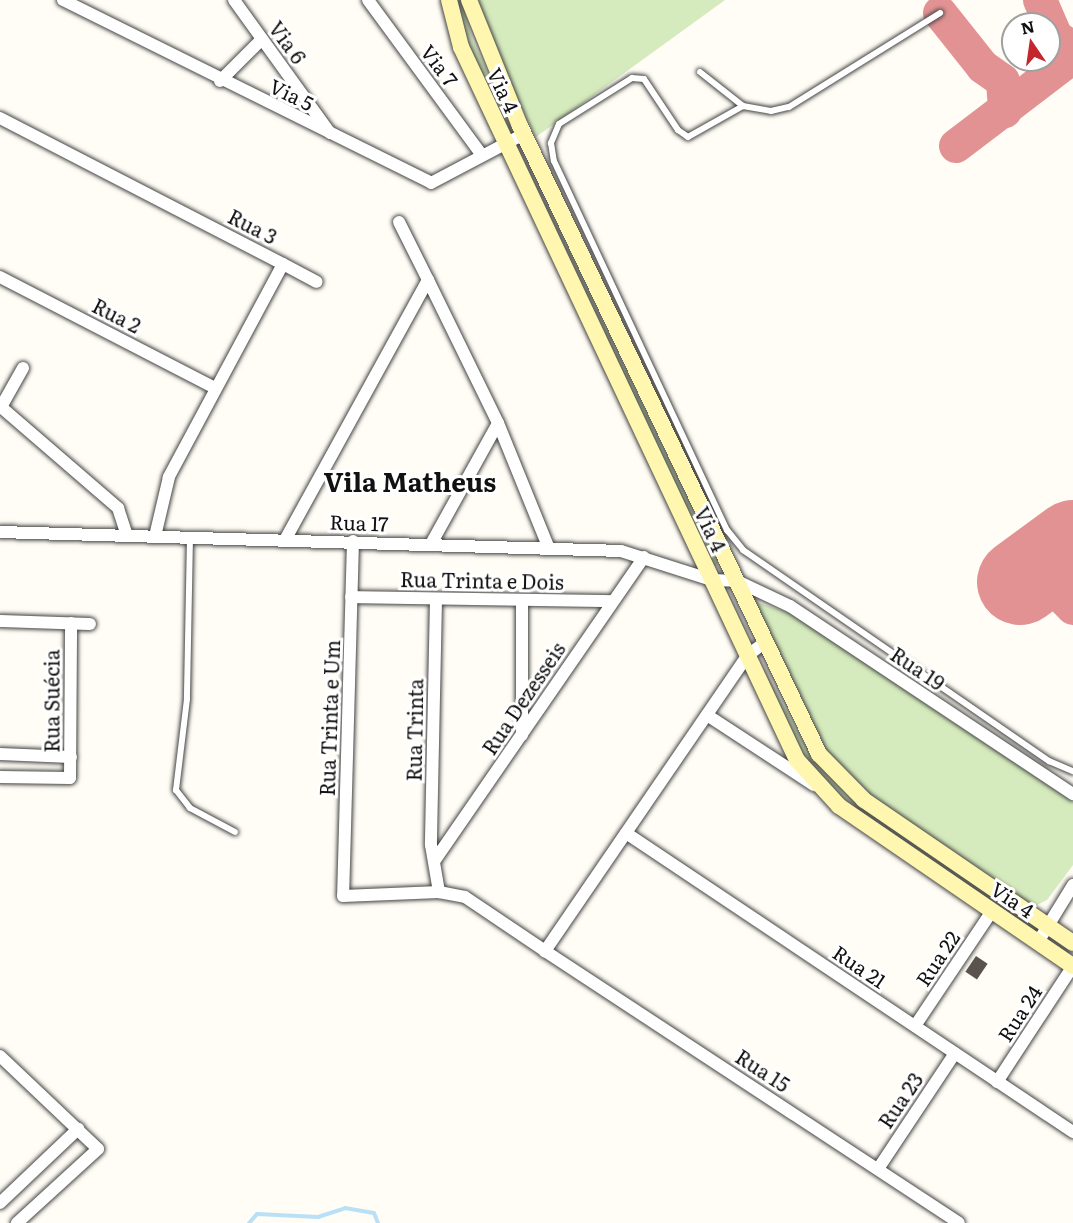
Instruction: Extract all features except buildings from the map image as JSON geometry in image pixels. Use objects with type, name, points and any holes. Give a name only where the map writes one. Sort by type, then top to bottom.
[{"type":"street","name":"Via 5","points":[[63,0],[220,81],[431,183],[481,154],[506,145],[524,134]]},
{"type":"street","name":"Via 6","points":[[234,0],[332,135]]},
{"type":"street","name":"Via 7","points":[[368,0],[481,154]]},
{"type":"street","name":"Via 4","points":[[449,0],[461,47],[797,760],[817,788],[1073,966]]},
{"type":"street","name":"Via 4","points":[[469,0],[524,134],[737,581],[808,737],[847,786],[1073,943]]},
{"type":"street","points":[[220,81],[261,40]]},
{"type":"street","name":"Rua 3","points":[[0,117],[283,264],[169,477],[155,536]]},
{"type":"street","points":[[399,222],[498,423],[548,546]]},
{"type":"street","points":[[283,264],[317,282]]},
{"type":"street","name":"Rua 2","points":[[0,277],[215,388]]},
{"type":"street","points":[[285,540],[428,280]]},
{"type":"street","points":[[23,368],[1,407],[117,508],[127,536]]},
{"type":"street","points":[[431,544],[498,423]]},
{"type":"street","name":"Rua 17","points":[[0,532],[600,548],[644,557],[712,580],[737,581]]},
{"type":"street","name":"Rua Trinta e Um","points":[[343,896],[353,541]]},
{"type":"street","name":"Rua Dezesseis","points":[[435,860],[644,557]]},
{"type":"street","name":"Rua 19","points":[[737,581],[790,606],[1073,794]]},
{"type":"street","name":"Rua Trinta e Dois","points":[[351,597],[522,602],[612,601]]},
{"type":"street","name":"Rua Trinta","points":[[435,860],[436,600]]},
{"type":"street","points":[[522,602],[522,735]]},
{"type":"street","points":[[0,621],[90,624]]},
{"type":"street","name":"Rua Suécia","points":[[0,777],[70,778],[70,623]]},
{"type":"street","points":[[545,951],[747,656],[764,643]]},
{"type":"street","points":[[707,715],[817,788]]},
{"type":"street","points":[[0,754],[70,757]]},
{"type":"street","name":"Rua 21","points":[[626,833],[1073,1132]]},
{"type":"street","points":[[435,860],[439,892]]},
{"type":"street","points":[[1038,942],[1073,885]]},
{"type":"street","name":"Rua 15","points":[[343,896],[439,892],[465,897],[959,1223]]},
{"type":"street","name":"Rua 22","points":[[915,1026],[992,911]]},
{"type":"street","name":"Rua 24","points":[[998,1082],[1073,966]]},
{"type":"street","name":"Rua 23","points":[[878,1169],[955,1053]]},
{"type":"street","points":[[0,1056],[98,1149],[17,1223]]},
{"type":"street","points":[[0,1203],[78,1130]]},
{"type":"lane","points":[[700,72],[743,106],[771,111],[789,107],[940,13]]},
{"type":"lane","points":[[743,106],[688,137],[644,80],[632,78],[559,124],[550,143],[554,161],[727,530],[743,550],[1049,761],[1073,771]]},
{"type":"lane","points":[[190,537],[187,699],[176,790],[190,808],[235,832]]},
{"type":"green space","points":[[454,0],[462,0],[473,41],[513,125],[510,131],[468,47]]},
{"type":"green space","points":[[476,0],[725,0],[536,137],[488,38]]},
{"type":"green space","points":[[521,152],[718,561],[716,566],[713,566]]},
{"type":"green space","points":[[751,600],[792,614],[1073,802],[1073,865],[1047,900],[1033,907],[860,789],[824,752]]},
{"type":"green space","points":[[762,665],[804,743],[837,785],[1040,928],[1037,933],[830,789],[800,750]]},
{"type":"waterway","points":[[249,1223],[257,1214],[318,1217],[345,1208],[374,1213],[378,1223]]},
{"type":"taxiway","points":[[1040,0],[1056,37],[1073,48]]},
{"type":"taxiway","points":[[940,13],[983,67],[1003,81],[1005,111]]},
{"type":"taxiway","points":[[956,146],[1073,57]]},
{"type":"taxiway","points":[[1036,570],[1073,608]]},
{"type":"runway","points":[[1020,582],[1073,543]]},
{"type":"district","name":"Vila Matheus","points":[[410,481]]}]
